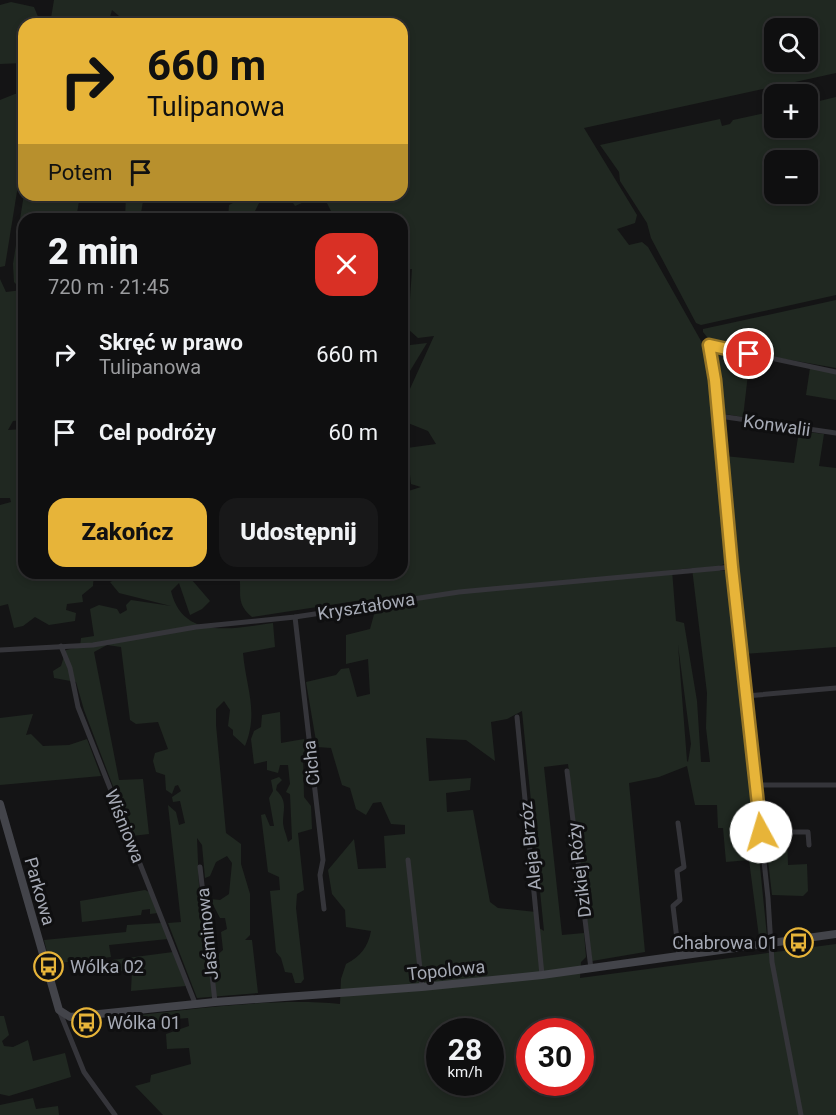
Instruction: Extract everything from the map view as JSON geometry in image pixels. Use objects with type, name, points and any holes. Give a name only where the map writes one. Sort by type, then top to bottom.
[{"type":"street","points":[[801,1115],[772,962],[772,942],[732,567],[719,416],[709,345],[836,372]]},
{"type":"street","name":"Konwalii","points":[[719,416],[836,433]]},
{"type":"street","name":"Kryształowa","points":[[0,650],[93,645],[196,627],[295,617],[459,592],[732,567]]},
{"type":"street","name":"Cicha","points":[[295,617],[322,860],[324,909]]},
{"type":"street","name":"Wiśniowa","points":[[61,646],[70,668],[78,707],[195,1003]]},
{"type":"street","points":[[746,696],[836,688]]},
{"type":"street","name":"Aleja Brzóz","points":[[517,717],[542,975]]},
{"type":"street","name":"Dzikiej Róży","points":[[567,771],[591,969]]},
{"type":"street","points":[[756,785],[836,785]]},
{"type":"street","name":"Parkowa","points":[[0,804],[69,1041],[88,1079],[115,1115]]},
{"type":"street","points":[[678,823],[684,867],[677,871],[680,900],[674,906],[679,956]]},
{"type":"street","points":[[761,832],[808,832],[809,845]]},
{"type":"street","points":[[408,860],[422,987]]},
{"type":"street","name":"Jaśminowa","points":[[200,867],[215,1002]]},
{"type":"street","name":"Topolowa","points":[[59,1010],[70,1017],[83,1018],[195,1003],[422,987],[591,969],[836,934]]},
{"type":"shaded area","points":[[54,0],[836,0],[836,73],[786,84],[764,84],[764,89],[584,128],[637,215],[635,223],[617,229],[629,245],[642,242],[648,247],[705,348],[715,413],[730,562],[719,566],[720,571],[726,571],[731,579],[767,936],[759,937],[749,860],[726,862],[723,828],[718,828],[717,805],[695,805],[687,766],[659,777],[629,783],[645,952],[592,961],[568,764],[544,767],[562,935],[584,933],[586,957],[581,962],[580,978],[836,944],[836,1115],[163,1115],[135,1086],[150,1082],[151,1075],[191,1064],[189,1048],[167,1049],[166,1034],[189,1026],[188,1018],[108,1025],[105,1019],[283,1002],[340,1004],[341,979],[346,964],[360,954],[368,942],[371,931],[346,927],[345,910],[332,894],[328,870],[354,839],[358,869],[386,868],[384,836],[405,834],[405,825],[391,824],[381,802],[373,803],[366,815],[356,809],[350,788],[342,785],[331,748],[317,747],[306,682],[336,675],[341,669],[349,668],[357,697],[370,694],[368,659],[346,664],[346,635],[370,629],[378,600],[362,600],[252,617],[241,600],[240,579],[408,579],[408,491],[421,487],[411,484],[408,448],[436,444],[428,431],[408,423],[408,393],[434,336],[418,338],[408,329],[412,269],[408,269],[408,213],[332,213],[326,201],[408,201],[408,18],[120,18],[112,10],[110,18],[51,18]],"holes":[[[692,568],[707,693],[706,728],[710,762],[701,762],[697,701],[684,623],[676,621],[672,570]],[[678,645],[691,744],[688,762],[687,761]],[[522,711],[544,931],[539,928],[536,912],[498,908],[490,902],[473,810],[447,812],[446,793],[470,790],[471,778],[429,781],[426,738],[466,740],[495,761],[491,722],[507,719]]]},
{"type":"shaded area","points":[[11,2],[34,7],[39,18],[18,18],[18,63],[0,64],[0,5]]},
{"type":"shaded area","points":[[18,94],[18,185],[5,266],[0,267],[0,100]]},
{"type":"shaded area","points":[[836,97],[836,295],[701,325],[696,323],[651,238],[647,223],[620,181],[619,172],[600,145],[720,119],[722,126],[730,124],[733,120],[764,113],[764,138],[818,138],[818,101]]},
{"type":"shaded area","points":[[23,201],[79,201],[77,213],[21,213]]},
{"type":"shaded area","points":[[126,201],[143,201],[141,213],[125,213]]},
{"type":"shaded area","points":[[237,201],[260,201],[254,213],[228,213],[229,205]]},
{"type":"shaded area","points":[[292,201],[306,201],[295,206]]},
{"type":"shaded area","points":[[18,232],[18,286],[14,282],[13,264]]},
{"type":"shaded area","points":[[0,279],[6,292],[18,290],[18,421],[13,421],[8,430],[18,429],[18,579],[94,579],[93,586],[82,595],[83,602],[67,604],[66,610],[76,613],[75,621],[49,625],[35,617],[23,626],[14,628],[8,604],[0,606],[0,505],[11,502],[10,498],[0,498]]},
{"type":"shaded area","points":[[836,300],[836,368],[757,354],[711,342],[703,332],[703,329]]},
{"type":"shaded area","points":[[427,343],[408,374],[408,345]]},
{"type":"shaded area","points":[[715,348],[750,357],[743,417],[725,414],[721,410],[712,351]]},
{"type":"shaded area","points":[[810,368],[836,373],[836,400],[806,395]]},
{"type":"shaded area","points":[[799,431],[824,434],[819,466],[836,468],[836,647],[744,654],[724,456],[794,463]]},
{"type":"shaded area","points":[[118,579],[192,579],[210,601],[202,609],[190,615],[179,583],[171,591],[177,607],[187,618],[198,624],[212,628],[227,628],[273,623],[275,647],[243,653],[251,711],[249,734],[245,746],[233,735],[233,730],[228,726],[230,710],[224,701],[216,709],[226,833],[241,844],[241,864],[250,894],[250,935],[245,940],[252,940],[258,993],[197,998],[168,923],[181,922],[168,805],[176,812],[179,825],[185,823],[180,801],[173,802],[172,797],[181,791],[178,785],[175,786],[172,794],[166,790],[165,775],[156,772],[153,761],[155,753],[168,749],[158,722],[136,724],[130,720],[121,647],[107,645],[94,652],[119,780],[143,779],[149,834],[132,836],[84,710],[76,682],[54,678],[53,671],[61,666],[66,650],[80,647],[81,638],[94,636],[90,609],[99,605],[117,609],[120,614],[127,610],[126,605],[131,600],[171,606],[119,593],[110,582]],"holes":[[[197,838],[202,845],[205,878],[210,876],[216,862],[227,856],[232,863],[229,894],[220,900],[210,899],[220,918],[225,918],[227,929],[221,932],[223,950],[216,956],[208,955],[199,886]]]},
{"type":"shaded area","points":[[280,712],[281,743],[304,739],[306,748],[303,753],[304,797],[311,806],[312,829],[298,833],[304,890],[297,894],[296,908],[304,979],[301,983],[295,983],[292,973],[285,972],[281,958],[276,952],[270,891],[280,890],[279,877],[268,872],[261,815],[265,814],[270,826],[274,826],[269,798],[273,791],[271,780],[279,777],[282,780],[276,790],[283,802],[283,822],[288,842],[292,839],[290,794],[286,792],[290,784],[288,765],[280,765],[278,773],[267,770],[267,761],[254,764],[251,739],[254,731],[261,727],[262,715]]},
{"type":"shaded area","points":[[33,714],[26,735],[31,734],[43,746],[69,745],[87,739],[101,776],[0,785],[0,718]]},
{"type":"shaded area","points":[[765,834],[787,834],[788,865],[807,864],[808,891],[803,896],[772,895]]},
{"type":"shaded area","points":[[145,890],[149,892],[158,913],[150,914],[150,909],[142,910],[141,915],[82,922],[80,901]]},
{"type":"shaded area","points":[[161,923],[168,939],[109,945],[111,957],[50,964],[44,940],[126,932],[127,925]]},
{"type":"shaded area","points":[[173,952],[186,986],[131,991],[132,969],[115,972],[112,960]]},
{"type":"shaded area","points":[[0,1016],[4,1016],[9,1035],[2,1041],[4,1046],[13,1047],[28,1040],[33,1061],[65,1053],[71,1077],[9,1096],[0,1094]]},
{"type":"shaded area","points":[[33,1098],[36,1109],[58,1106],[59,1115],[0,1115],[0,1105]]},
{"type":"place","name":"Chabrowa 01","points":[[799,942]]},
{"type":"place","name":"Wólka 02","points":[[49,966]]},
{"type":"place","name":"Wólka 01","points":[[86,1022]]},
{"type":"route","points":[[749,354],[709,345],[715,380],[732,567],[761,832]]}]
